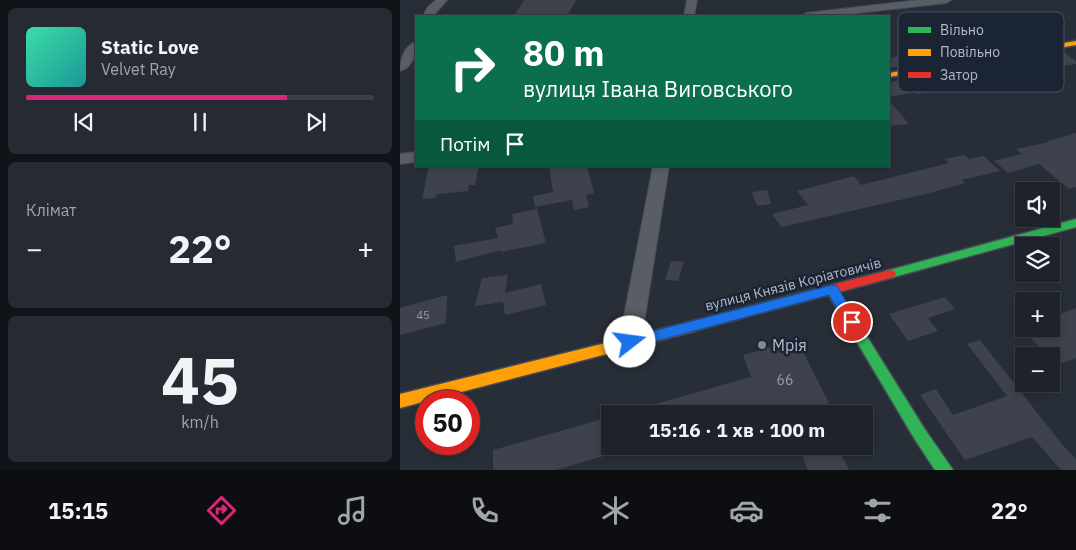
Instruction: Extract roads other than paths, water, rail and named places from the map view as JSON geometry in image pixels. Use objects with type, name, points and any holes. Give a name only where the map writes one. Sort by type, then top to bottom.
[{"type":"main road","name":"вулиця Князів Коріатовичів","points":[[400,401],[832,290],[1076,223]]},
{"type":"main road","points":[[832,290],[919,433],[945,470]]},
{"type":"street","points":[[429,15],[442,0]]},
{"type":"street","points":[[689,15],[692,0]]},
{"type":"street","points":[[815,15],[946,0]]},
{"type":"street","points":[[400,67],[415,47]]},
{"type":"street","points":[[400,159],[415,156]]},
{"type":"street","points":[[630,342],[661,167]]},
{"type":"place","name":"Мрія","points":[[762,345]]}]
